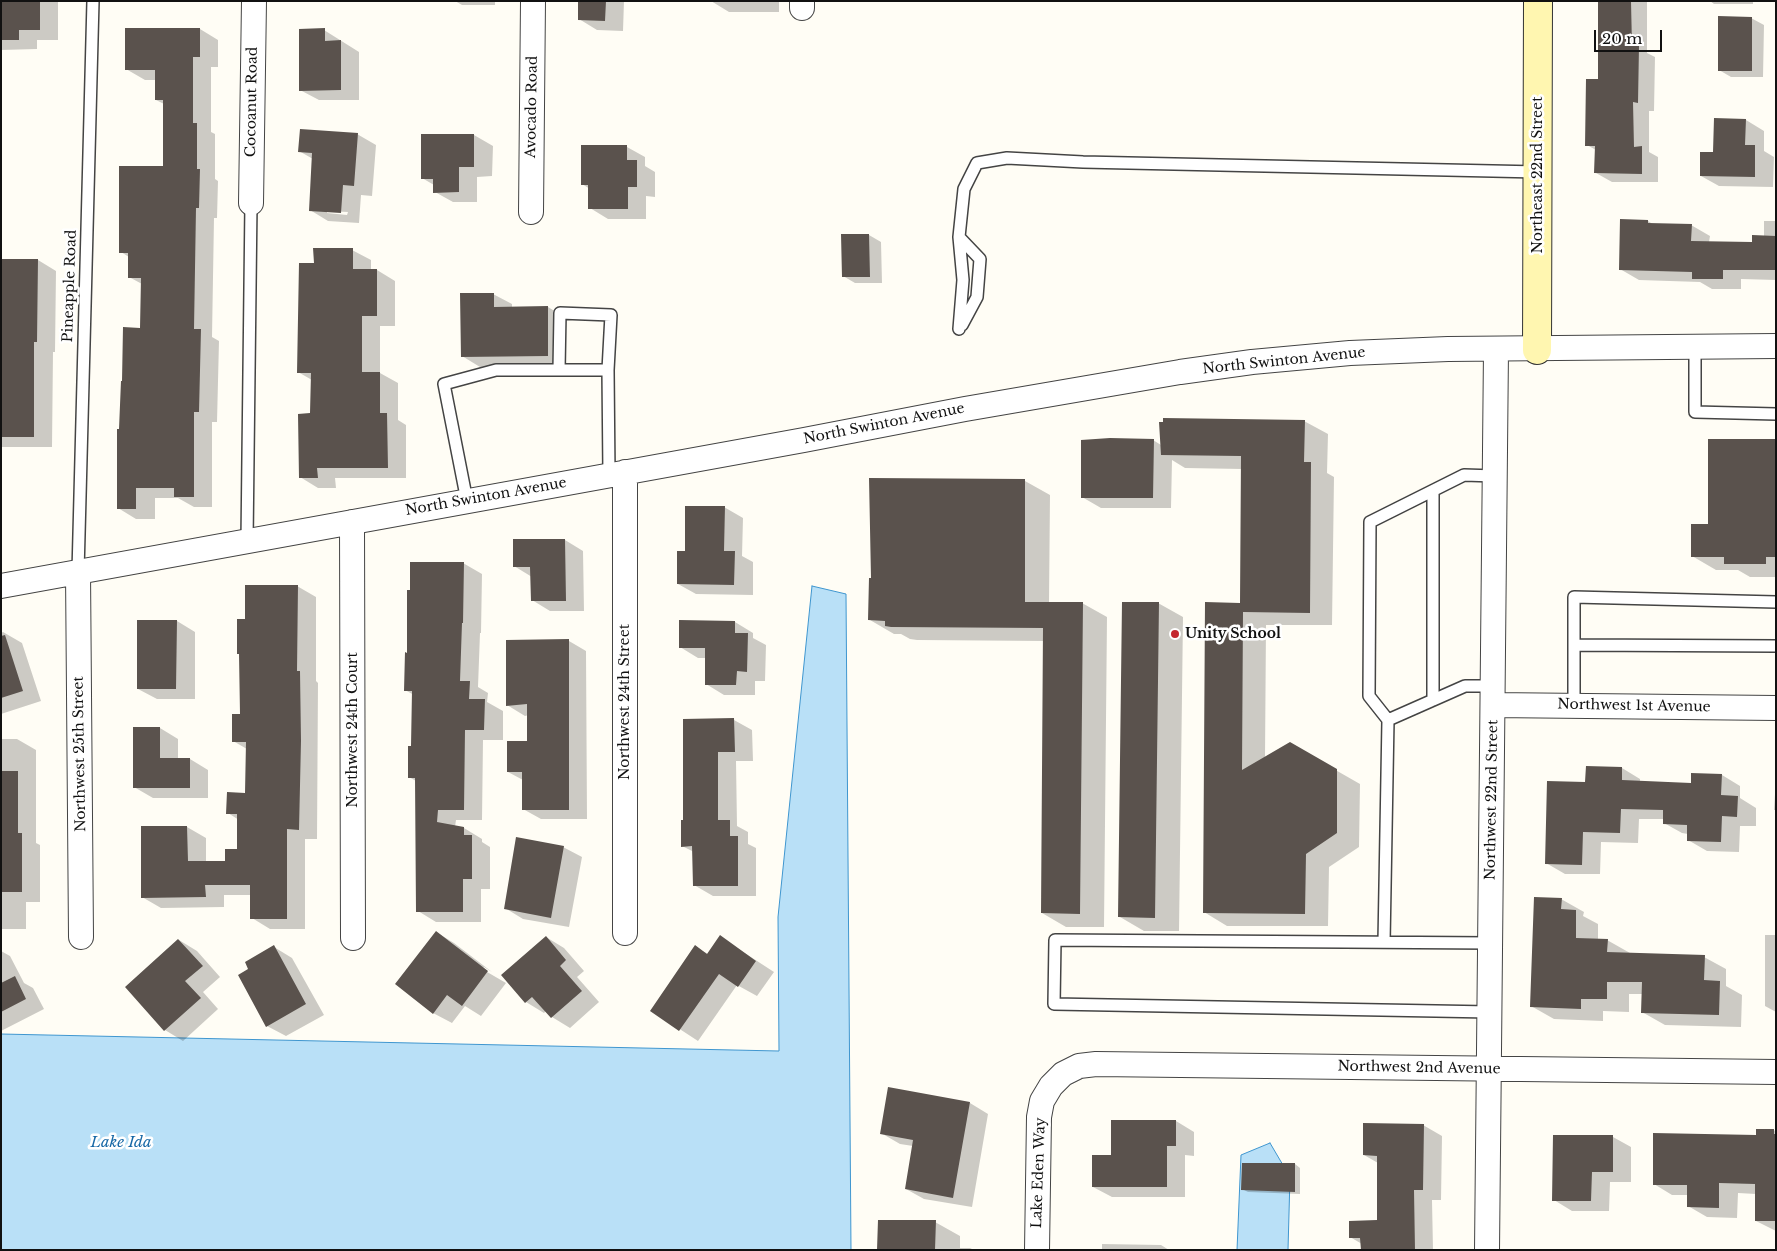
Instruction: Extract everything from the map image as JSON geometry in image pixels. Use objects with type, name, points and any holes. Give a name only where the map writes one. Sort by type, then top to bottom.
[{"type":"street","name":"Cocoanut Road","points":[[251,203],[254,1]]},
{"type":"street","name":"Avocado Road","points":[[531,212],[533,1]]},
{"type":"street","name":"Northeast 22nd Street","points":[[1537,350],[1538,1]]},
{"type":"street","name":"North Swinton Avenue","points":[[1,586],[965,409],[1180,372],[1252,362],[1350,353],[1448,349],[1537,350],[1776,346]]},
{"type":"street","name":"Northwest 22nd Street","points":[[1487,1250],[1496,350]]},
{"type":"street","name":"Northwest 24th Street","points":[[617,474],[625,932]]},
{"type":"street","name":"Northwest 24th Court","points":[[352,522],[353,938]]},
{"type":"street","name":"Northwest 25th Street","points":[[78,572],[81,937]]},
{"type":"street","name":"Northwest 1st Avenue","points":[[1493,696],[1574,706],[1776,708]]},
{"type":"street","name":"Northwest 2nd Avenue","points":[[1063,1074],[1079,1066],[1096,1064],[1776,1072]]},
{"type":"street","name":"Lake Eden Way","points":[[1037,1250],[1039,1117],[1042,1101],[1051,1086],[1063,1074]]},
{"type":"lane","name":"Pineapple Road","points":[[78,572],[93,1]]},
{"type":"lane","points":[[959,237],[980,259],[977,297],[959,329],[963,280],[959,237],[964,189],[977,163],[1007,158],[1083,162],[1538,172]]},
{"type":"lane","points":[[247,541],[251,203]]},
{"type":"lane","points":[[559,370],[560,313],[611,315],[608,370],[617,474]]},
{"type":"lane","points":[[1695,347],[1695,412],[1776,414]]},
{"type":"lane","points":[[467,501],[444,384],[496,370],[608,370]]},
{"type":"lane","points":[[1384,942],[1388,720],[1369,696],[1370,522],[1464,475],[1495,476]]},
{"type":"lane","points":[[1433,490],[1433,700]]},
{"type":"lane","points":[[1574,706],[1574,597],[1776,602]]},
{"type":"lane","points":[[1574,646],[1776,646]]},
{"type":"lane","points":[[1388,720],[1465,686],[1493,696]]},
{"type":"lane","points":[[1490,943],[1054,940],[1054,1004],[1490,1012]]},
{"type":"water","name":"Lake Ida","points":[[812,586],[846,594],[851,1250],[1,1250],[1,1034],[779,1051],[778,917]]},
{"type":"water","points":[[1270,1143],[1290,1177],[1288,1250],[1237,1250],[1241,1155]]},
{"type":"building","points":[[1,1],[40,1],[40,30],[19,30],[19,40],[1,40]]},
{"type":"building","points":[[578,1],[606,1],[605,21],[578,20]]},
{"type":"building","points":[[1598,1],[1631,1],[1632,46],[1639,46],[1638,103],[1633,102],[1634,147],[1642,146],[1642,174],[1594,173],[1595,146],[1585,146],[1586,79],[1598,79]]},
{"type":"building","points":[[1718,16],[1752,17],[1752,71],[1718,71]]},
{"type":"building","points":[[125,28],[200,28],[200,57],[193,57],[193,123],[197,123],[197,169],[200,169],[199,208],[196,208],[194,329],[201,329],[199,412],[194,412],[194,497],[174,497],[174,488],[136,488],[136,509],[117,509],[117,429],[119,429],[122,381],[123,327],[140,328],[141,278],[128,278],[128,253],[119,253],[119,166],[163,166],[163,100],[155,100],[155,70],[125,70]]},
{"type":"building","points":[[325,28],[325,41],[341,40],[341,90],[299,91],[299,29]]},
{"type":"building","points":[[1714,118],[1746,119],[1745,145],[1755,145],[1755,177],[1700,176],[1700,152],[1713,152]]},
{"type":"building","points":[[300,129],[358,133],[354,186],[343,185],[341,213],[309,211],[312,153],[298,152]]},
{"type":"building","points":[[421,134],[474,134],[474,167],[459,167],[459,192],[433,193],[433,179],[421,179]]},
{"type":"building","points":[[581,145],[627,145],[627,160],[637,160],[637,187],[628,187],[628,209],[588,209],[588,185],[581,185]]},
{"type":"building","points":[[1620,219],[1648,220],[1648,223],[1692,224],[1691,241],[1752,242],[1752,235],[1776,236],[1776,270],[1723,270],[1723,279],[1692,279],[1692,272],[1619,270]]},
{"type":"building","points":[[841,234],[869,234],[870,277],[842,277]]},
{"type":"building","points":[[313,248],[353,248],[353,269],[377,269],[377,316],[362,316],[362,372],[380,372],[380,413],[387,413],[388,468],[317,468],[318,478],[299,478],[298,414],[310,413],[311,373],[297,373],[299,263],[314,263]]},
{"type":"building","points":[[1,259],[38,259],[37,342],[34,342],[34,437],[1,437]]},
{"type":"building","points":[[460,293],[494,293],[494,307],[548,306],[548,356],[461,357]]},
{"type":"building","points":[[1163,418],[1305,420],[1304,462],[1311,462],[1310,613],[1243,612],[1242,770],[1290,742],[1337,769],[1337,833],[1306,854],[1305,914],[1203,913],[1205,602],[1240,603],[1241,456],[1161,455],[1159,422],[1163,422]]},
{"type":"building","points":[[1110,438],[1154,439],[1153,498],[1081,498],[1081,440]]},
{"type":"building","points":[[1708,439],[1776,439],[1776,557],[1766,557],[1766,564],[1724,564],[1724,557],[1691,557],[1691,524],[1708,524]]},
{"type":"building","points":[[869,478],[1025,479],[1025,602],[1083,602],[1080,914],[1041,913],[1043,628],[891,627],[885,626],[885,621],[868,620],[869,578],[871,578]]},
{"type":"building","points":[[685,506],[725,506],[724,551],[735,551],[734,585],[677,584],[677,551],[685,551]]},
{"type":"building","points":[[513,539],[565,539],[566,601],[531,601],[530,567],[513,567]]},
{"type":"building","points":[[410,562],[464,562],[460,681],[470,681],[469,699],[485,699],[484,730],[465,730],[464,810],[438,810],[437,822],[464,827],[464,835],[472,835],[472,879],[463,879],[463,912],[416,912],[415,778],[408,778],[408,746],[411,746],[412,691],[404,691],[405,652],[407,653],[407,590],[410,590]]},
{"type":"building","points":[[245,585],[298,585],[297,671],[300,671],[301,741],[299,830],[287,829],[287,919],[250,919],[250,885],[205,885],[206,897],[141,898],[141,826],[187,826],[188,861],[225,861],[225,849],[237,849],[237,814],[226,814],[227,792],[245,793],[246,742],[232,742],[232,714],[240,714],[237,619],[245,619]]},
{"type":"building","points":[[1122,602],[1159,602],[1155,918],[1118,917]]},
{"type":"building","points":[[137,620],[177,620],[176,689],[137,689]]},
{"type":"building","points":[[679,620],[735,621],[735,633],[748,633],[747,672],[737,671],[736,685],[705,685],[705,648],[679,648]]},
{"type":"building","points":[[5,635],[23,691],[1,698],[1,636]]},
{"type":"building","points":[[569,639],[569,810],[522,810],[522,772],[507,772],[507,741],[527,741],[527,704],[506,706],[506,640]]},
{"type":"building","points":[[734,718],[735,752],[718,752],[718,820],[730,820],[730,836],[738,836],[738,886],[693,886],[692,846],[681,847],[681,820],[683,820],[683,719]]},
{"type":"building","points":[[133,727],[160,727],[160,758],[190,758],[190,788],[133,788]]},
{"type":"building","points":[[1586,766],[1622,767],[1622,780],[1691,783],[1691,773],[1722,774],[1721,795],[1738,796],[1737,817],[1722,816],[1721,842],[1687,841],[1687,825],[1663,824],[1663,810],[1621,809],[1620,833],[1583,832],[1582,865],[1545,864],[1547,781],[1585,782]]},
{"type":"building","points":[[1,771],[18,771],[18,833],[22,833],[22,892],[1,892]]},
{"type":"building","points":[[516,837],[564,846],[551,918],[504,909]]},
{"type":"building","points":[[1534,897],[1562,898],[1561,909],[1576,910],[1576,938],[1608,939],[1607,952],[1705,955],[1704,980],[1720,981],[1719,1015],[1641,1013],[1642,982],[1607,982],[1607,999],[1581,999],[1581,1009],[1530,1007]]},
{"type":"building","points":[[436,931],[488,971],[462,1006],[447,995],[433,1014],[395,984]]},
{"type":"building","points":[[720,935],[756,961],[738,987],[719,974],[679,1031],[650,1011],[695,945],[707,954]]},
{"type":"building","points":[[546,936],[566,960],[560,966],[582,991],[551,1018],[532,997],[525,1003],[501,975]]},
{"type":"building","points":[[178,939],[203,966],[185,981],[201,998],[164,1031],[125,987]]},
{"type":"building","points":[[274,945],[306,1004],[266,1027],[238,975],[248,969],[245,962]]},
{"type":"building","points":[[15,976],[26,999],[1,1012],[1,983]]},
{"type":"building","points":[[888,1087],[970,1102],[953,1198],[905,1189],[913,1140],[880,1134]]},
{"type":"building","points":[[1111,1120],[1176,1120],[1176,1146],[1167,1146],[1167,1187],[1092,1187],[1092,1155],[1111,1155]]},
{"type":"building","points":[[1363,1123],[1424,1124],[1423,1190],[1414,1190],[1415,1250],[1361,1250],[1360,1238],[1349,1238],[1349,1221],[1377,1220],[1377,1156],[1363,1155]]},
{"type":"building","points":[[1756,1129],[1774,1129],[1774,1134],[1776,1134],[1776,1221],[1755,1221],[1755,1184],[1719,1183],[1719,1208],[1687,1207],[1687,1185],[1653,1185],[1653,1133],[1756,1135]]},
{"type":"building","points":[[1553,1135],[1613,1135],[1613,1172],[1592,1172],[1591,1201],[1552,1201]]},
{"type":"building","points":[[1242,1163],[1295,1163],[1295,1192],[1241,1190]]},
{"type":"building","points":[[878,1220],[936,1220],[935,1250],[877,1250]]},
{"type":"place","name":"Unity School","points":[[1175,634]]}]
